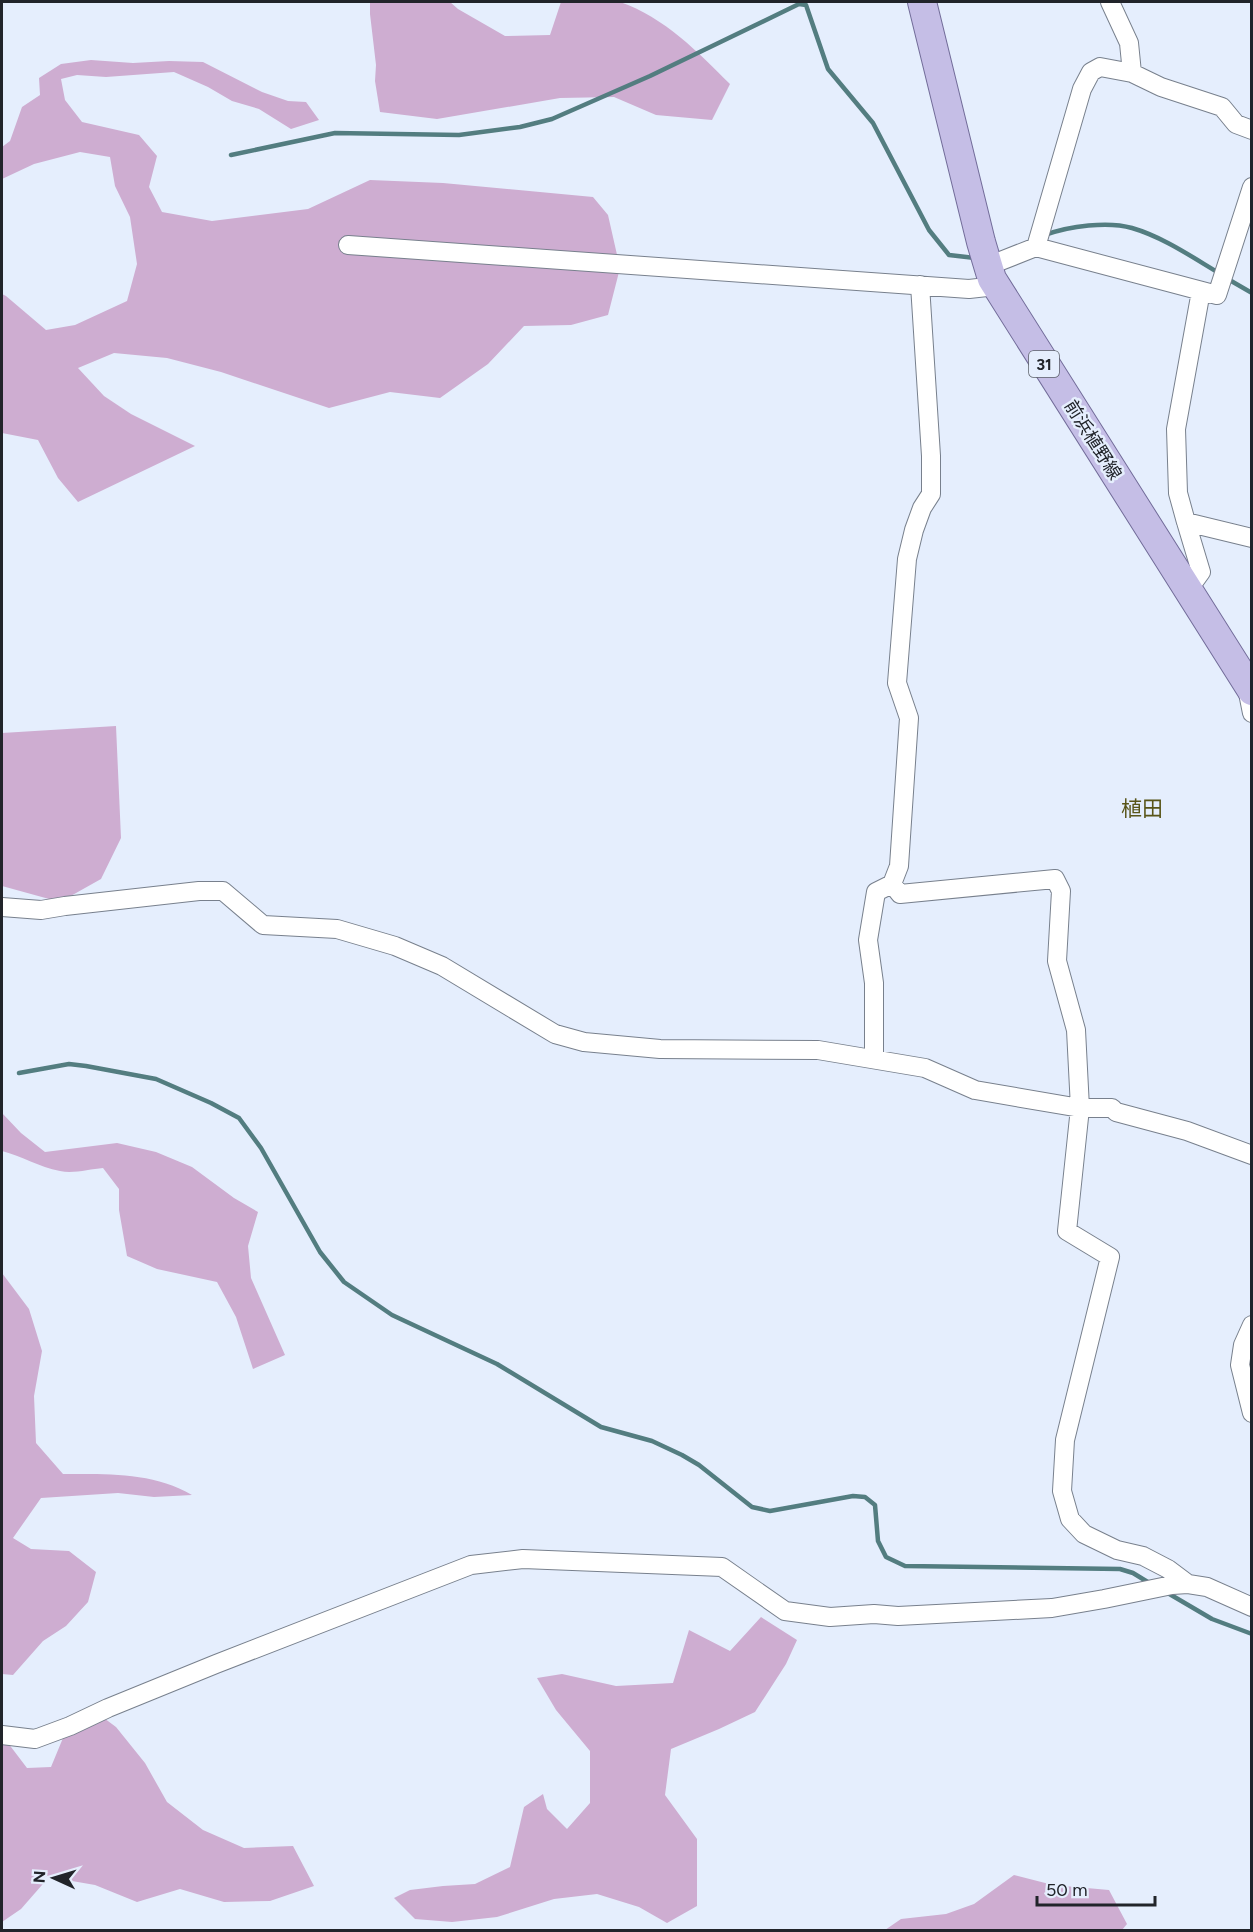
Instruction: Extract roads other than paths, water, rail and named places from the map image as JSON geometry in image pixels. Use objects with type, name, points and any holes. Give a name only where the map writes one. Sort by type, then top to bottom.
[{"type":"main road","name":"前浜植野線","points":[[922,2],[992,276],[1249,684]]},
{"type":"street","points":[[1110,2],[1129,43],[1132,73]]},
{"type":"street","points":[[348,245],[969,288],[1036,247],[1082,89],[1091,72],[1100,67],[1132,73],[1161,87],[1222,107],[1236,124],[1251,130]]},
{"type":"street","points":[[1036,247],[1217,295],[1251,187]]},
{"type":"street","points":[[874,1058],[874,983],[868,940],[876,892],[892,884],[899,866],[909,718],[897,683],[907,559],[914,530],[931,494],[931,456],[920,285]]},
{"type":"street","points":[[1188,590],[1201,572],[1178,493],[1176,429],[1201,291]]},
{"type":"street","points":[[1186,522],[1251,537]]},
{"type":"street","points":[[1249,684],[1251,713]]},
{"type":"street","points":[[892,884],[900,894],[1055,879],[1061,891],[1057,961],[1076,1030],[1080,1108],[1067,1231],[1110,1257],[1065,1440],[1062,1491],[1070,1519],[1084,1534],[1117,1550],[1143,1556],[1168,1569],[1188,1584]]},
{"type":"street","points":[[2,907],[41,910],[199,891],[223,891],[263,925],[337,929],[394,946],[442,966],[555,1034],[584,1042],[660,1049],[818,1050],[874,1058],[925,1068],[975,1090],[1080,1108],[1112,1108],[1116,1112],[1187,1131],[1251,1155]]},
{"type":"street","points":[[1251,1325],[1243,1345],[1240,1365],[1251,1413]]},
{"type":"street","points":[[2,1735],[35,1739],[216,1664],[471,1565],[523,1559],[722,1567],[785,1611],[830,1617],[1052,1608],[1188,1584],[1207,1587],[1251,1607]]},
{"type":"waterway","points":[[231,155],[335,133],[459,135],[520,127],[552,119],[650,76],[799,4],[806,5],[828,69],[873,123],[929,230],[949,255],[975,258]]},
{"type":"waterway","points":[[1045,235],[1088,225],[1132,228],[1166,242],[1219,273]]},
{"type":"waterway","points":[[1226,278],[1252,293]]},
{"type":"waterway","points":[[19,1073],[69,1064],[156,1079],[239,1118],[261,1148],[320,1252],[344,1282],[392,1315],[497,1364],[601,1427],[652,1441],[682,1455],[699,1465],[752,1507],[770,1511],[853,1496],[865,1497],[875,1505],[878,1541],[886,1557],[905,1566],[1120,1569],[1133,1573],[1151,1584]]},
{"type":"waterway","points":[[1166,1592],[1212,1619],[1252,1634]]},
{"type":"district","name":"植田","points":[[1142,808]]}]
